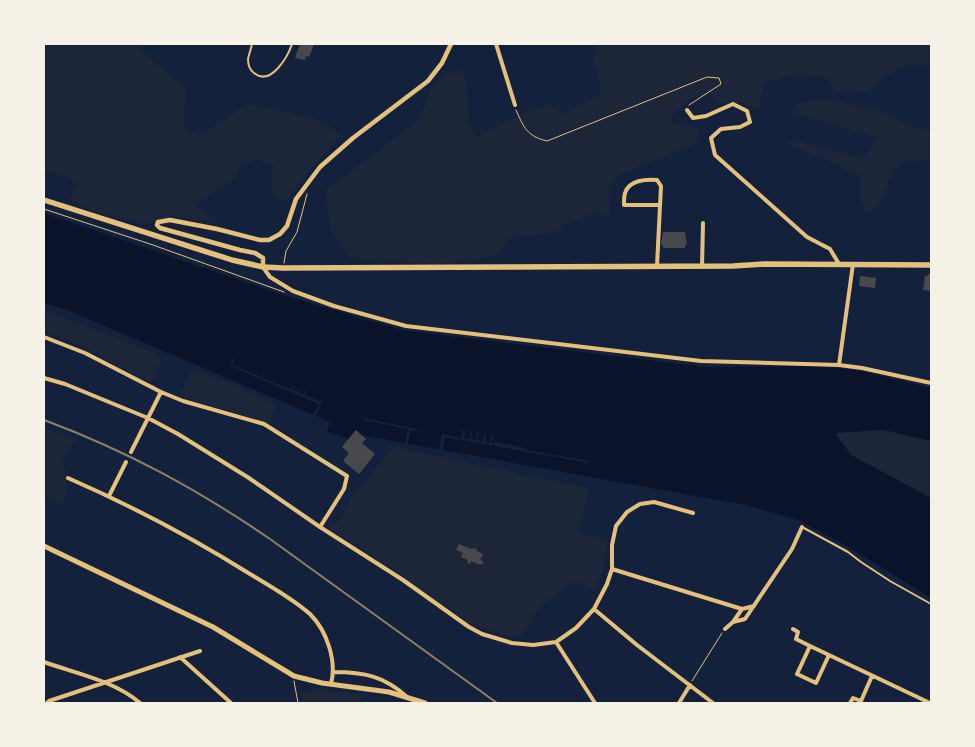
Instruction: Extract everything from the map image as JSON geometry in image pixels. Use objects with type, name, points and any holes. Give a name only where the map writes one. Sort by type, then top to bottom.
[{"type":"main road","points":[[44,200],[232,260],[283,268],[468,269],[839,264],[931,265]]},
{"type":"main road","points":[[44,546],[213,627],[294,676],[331,684],[361,687],[425,703]]},
{"type":"street","points":[[451,44],[442,62],[428,81],[353,138],[320,166],[296,199],[287,226],[280,234],[269,240],[260,240],[170,220],[158,222],[157,225],[160,228],[255,253],[263,258],[263,266],[270,277],[293,291],[334,306],[406,326],[701,361],[839,365],[931,383]]},
{"type":"street","points":[[496,44],[515,105]]},
{"type":"street","points":[[687,110],[693,118],[706,116],[733,104],[747,111],[750,122],[740,127],[721,129],[711,138],[715,155],[807,237],[830,249],[839,264]]},
{"type":"street","points":[[657,266],[661,186],[657,180],[643,179],[631,184],[625,192],[624,205],[660,205]]},
{"type":"street","points":[[702,266],[703,223]]},
{"type":"street","points":[[839,365],[853,264]]},
{"type":"street","points":[[44,337],[85,353],[160,392],[184,401],[264,424],[346,476],[344,489],[320,527]]},
{"type":"street","points":[[44,378],[65,384],[148,418],[202,448],[378,564],[469,627],[482,634],[520,645],[556,642],[576,628],[594,609],[607,584],[612,569],[612,545],[616,526],[627,512],[640,504],[654,502],[693,513]]},
{"type":"street","points":[[131,452],[160,392]]},
{"type":"street","points":[[110,496],[126,462]]},
{"type":"street","points":[[68,478],[110,496],[206,546],[310,614],[328,642],[334,672],[331,684]]},
{"type":"street","points":[[732,622],[745,619],[792,549],[802,527]]},
{"type":"street","points":[[612,569],[742,609],[754,606]]},
{"type":"street","points":[[594,609],[712,703]]},
{"type":"street","points":[[725,629],[742,609]]},
{"type":"street","points":[[793,629],[798,632],[796,639],[930,703]]},
{"type":"street","points":[[556,642],[595,703]]},
{"type":"street","points":[[810,646],[797,674],[816,683],[829,655]]},
{"type":"street","points":[[46,703],[200,651]]},
{"type":"street","points":[[180,657],[231,703]]},
{"type":"street","points":[[44,662],[104,682],[132,696],[140,703]]},
{"type":"street","points":[[334,672],[367,674],[395,686],[407,697]]},
{"type":"street","points":[[850,703],[853,698],[861,701],[872,676]]},
{"type":"street","points":[[679,703],[690,686]]},
{"type":"lane","points":[[252,44],[248,60],[250,68],[259,76],[266,76],[280,66],[292,44]]},
{"type":"lane","points":[[802,527],[848,552],[890,581],[931,604]]},
{"type":"path","points":[[515,105],[522,125],[534,138],[547,141],[707,77],[719,78],[721,84],[689,103],[687,110]]},
{"type":"path","points":[[283,268],[286,251],[297,232],[308,191]]},
{"type":"path","points":[[44,209],[153,245],[282,292],[293,291]]},
{"type":"path","points":[[690,686],[725,629]]},
{"type":"path","points":[[294,676],[298,703]]},
{"type":"shaded area","points":[[44,44],[134,44],[186,89],[184,130],[199,135],[248,104],[278,109],[325,122],[340,136],[286,202],[273,197],[273,165],[257,159],[241,165],[232,181],[194,205],[216,222],[171,216],[149,224],[96,213],[70,199],[76,184],[61,175],[44,172]]},
{"type":"shaded area","points":[[599,44],[931,44],[931,65],[908,65],[886,76],[867,91],[835,93],[827,78],[811,76],[787,77],[772,81],[765,84],[761,94],[760,111],[740,102],[720,103],[710,94],[690,99],[672,115],[672,122],[699,129],[697,143],[619,175],[609,186],[610,217],[594,213],[566,224],[556,232],[512,236],[495,256],[438,264],[350,258],[332,232],[326,202],[327,189],[416,122],[424,108],[433,84],[445,74],[461,70],[466,81],[469,122],[476,137],[527,111],[548,104],[565,114],[602,93],[593,59]]},
{"type":"shaded area","points":[[831,99],[884,112],[894,119],[931,130],[931,160],[906,161],[893,170],[881,202],[868,214],[861,205],[860,176],[789,144],[792,139],[866,157],[876,137],[790,113],[798,103]]},
{"type":"shaded area","points":[[44,213],[280,294],[402,330],[706,367],[821,366],[862,371],[931,388],[931,441],[883,430],[835,433],[851,455],[931,498],[931,598],[845,545],[799,520],[745,505],[371,437],[361,435],[356,430],[349,439],[327,431],[330,422],[67,310],[44,303]]},
{"type":"shaded area","points":[[44,311],[157,354],[161,360],[151,383],[78,345],[44,332]]},
{"type":"shaded area","points":[[192,369],[237,386],[278,405],[269,423],[179,396]]},
{"type":"shaded area","points":[[44,428],[76,439],[62,457],[68,483],[64,505],[44,496]]},
{"type":"shaded area","points":[[883,430],[931,441],[931,498],[851,455],[834,433]]},
{"type":"shaded area","points":[[393,447],[588,488],[580,532],[607,541],[604,568],[595,589],[573,581],[539,607],[522,636],[515,638],[471,624],[330,529],[329,525],[338,522],[355,491],[362,486]]},
{"type":"shaded area","points":[[322,689],[363,695],[360,703],[303,703],[298,692]]},
{"type":"pier","points":[[233,358],[235,359],[232,366],[237,367],[240,361],[238,368],[243,370],[246,363],[244,370],[249,372],[251,365],[250,373],[255,375],[258,368],[256,375],[261,377],[265,371],[262,378],[267,380],[270,373],[268,380],[273,382],[276,376],[274,383],[279,385],[283,378],[280,385],[285,387],[288,380],[286,387],[291,390],[295,383],[293,390],[298,392],[301,386],[299,393],[303,395],[307,388],[305,395],[322,402],[315,418],[313,417],[319,404],[230,366]]},
{"type":"pier","points":[[363,418],[417,429],[417,431],[410,430],[408,444],[405,444],[408,429],[363,420]]},
{"type":"pier","points":[[463,430],[465,431],[464,438],[469,439],[470,431],[472,432],[471,439],[476,440],[477,432],[479,433],[478,441],[483,441],[484,434],[486,434],[485,442],[490,443],[491,435],[493,435],[492,443],[494,444],[495,442],[506,444],[506,446],[507,444],[526,448],[526,450],[590,461],[589,463],[445,437],[442,453],[439,452],[442,434],[462,438]]},
{"type":"building","points":[[300,44],[314,44],[309,57],[306,56],[305,60],[295,58]]},
{"type":"building","points":[[663,232],[685,232],[687,245],[685,245],[685,248],[663,248],[663,245],[661,245]]},
{"type":"building","points":[[928,274],[931,274],[931,291],[923,290],[925,276],[928,276]]},
{"type":"building","points":[[860,276],[876,278],[875,288],[859,286]]},
{"type":"building","points":[[356,430],[366,439],[362,443],[375,454],[359,474],[343,461],[349,453],[342,447]]},
{"type":"building","points":[[459,544],[472,549],[476,548],[477,551],[483,554],[480,560],[483,561],[483,564],[471,561],[470,564],[467,563],[468,560],[461,557],[463,553],[456,550]]},
{"type":"railway","points":[[44,420],[133,458],[216,504],[270,539],[497,703]]}]
